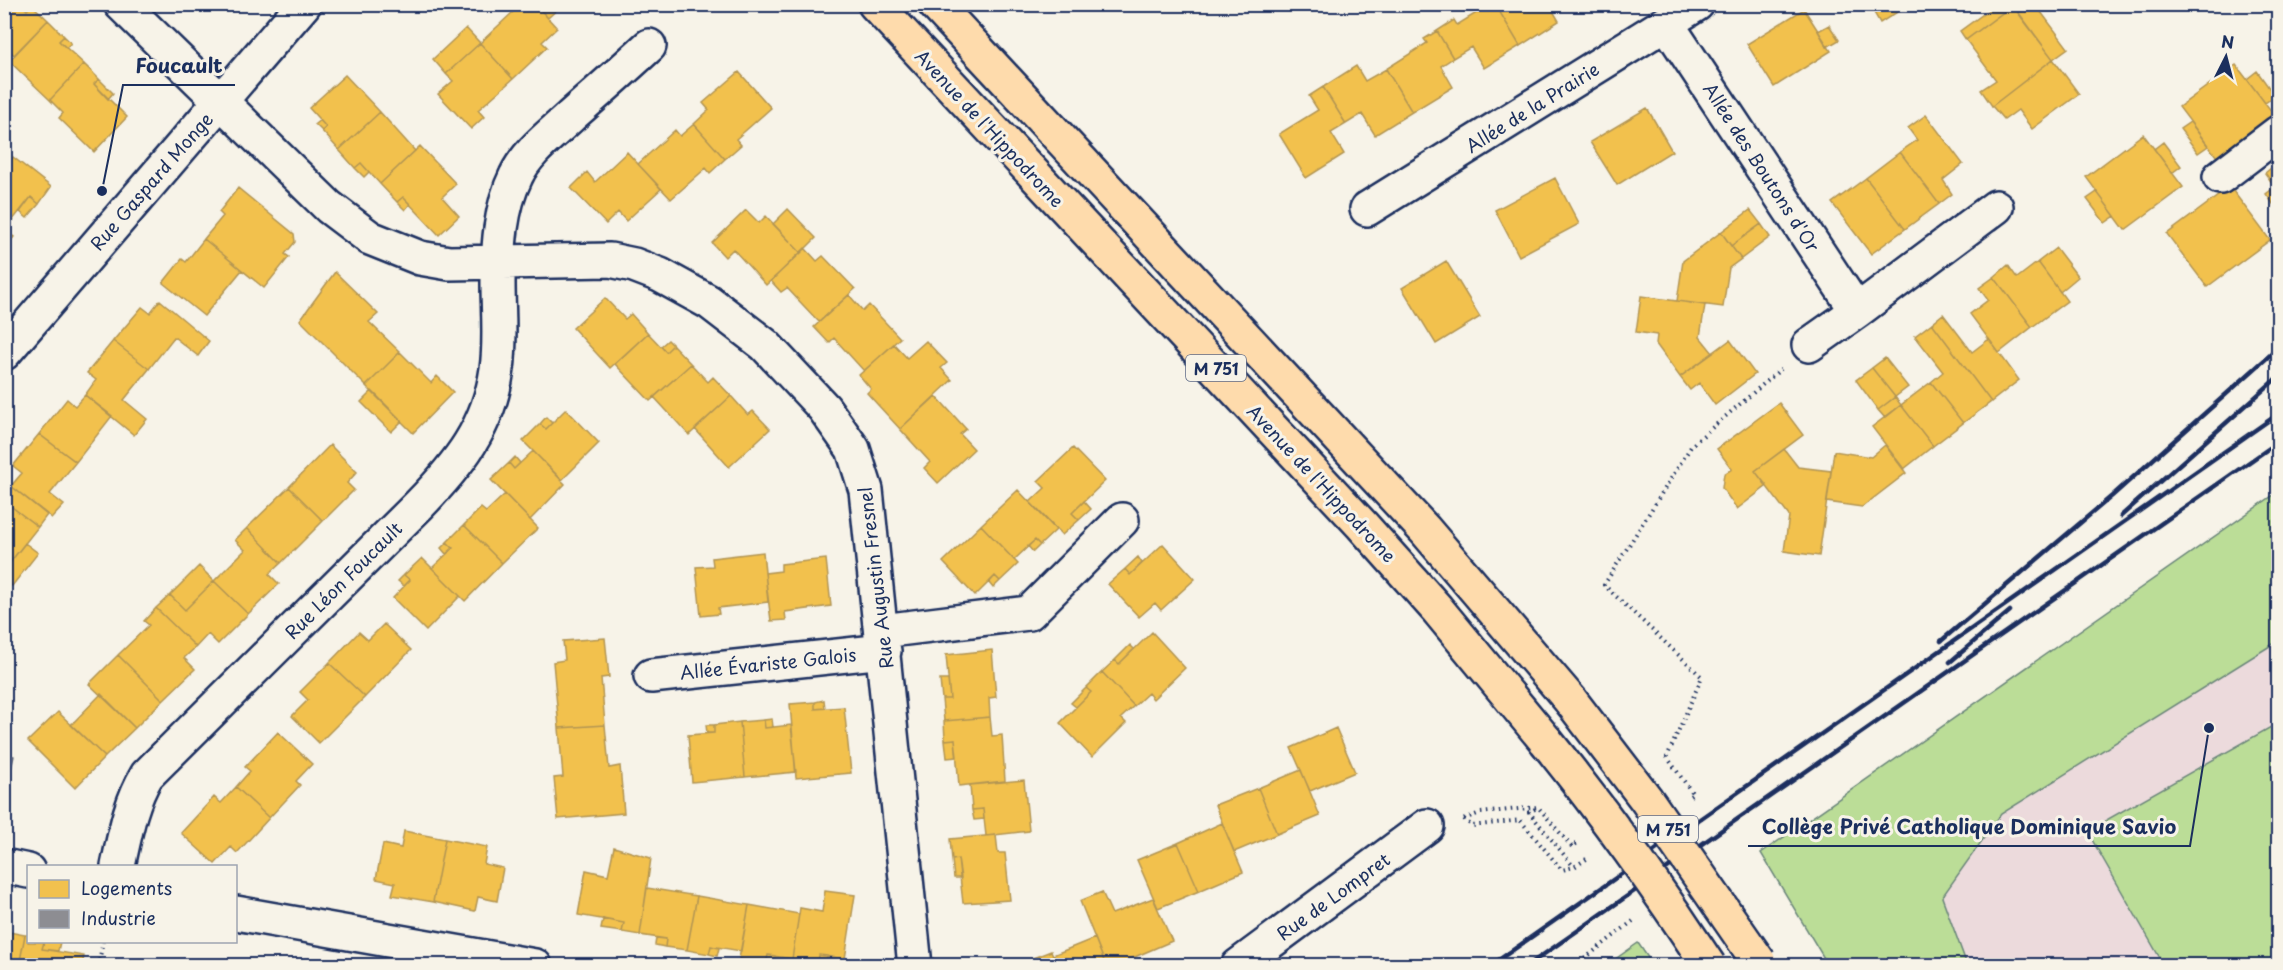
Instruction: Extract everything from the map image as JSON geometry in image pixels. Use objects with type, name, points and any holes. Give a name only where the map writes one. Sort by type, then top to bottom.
[{"type":"main road","name":"Avenue de l'Hippodrome","points":[[875,4],[1362,525],[1450,625],[1609,821],[1669,904],[1709,966]]},
{"type":"main road","name":"M 751","points":[[935,4],[1425,530],[1570,701],[1646,799],[1760,964]]},
{"type":"street","name":"Rue Augustin Fresnel","points":[[120,4],[329,207],[370,238],[420,258],[449,263],[584,259],[610,260],[634,265],[685,287],[738,323],[765,345],[824,408],[853,449],[866,490],[915,966]]},
{"type":"street","name":"Allée de la Prairie","points":[[1366,209],[1697,4]]},
{"type":"street","name":"Rue Gaspard Monge","points":[[4,353],[303,7]]},
{"type":"street","name":"Allée des Boutons d'Or","points":[[1667,24],[1857,310]]},
{"type":"street","name":"Rue Léon Foucault","points":[[118,865],[129,812],[137,791],[147,775],[427,497],[450,473],[470,444],[482,421],[497,369],[498,263],[502,221],[516,174],[543,142],[649,46]]},
{"type":"street","points":[[2220,177],[2278,133]]},
{"type":"street","points":[[1809,345],[1996,207]]},
{"type":"street","name":"Allée Évariste Galois","points":[[651,676],[883,641],[1029,613],[1122,520]]},
{"type":"street","name":"Rue de Lompret","points":[[1238,966],[1427,826]]},
{"type":"street","points":[[4,866],[27,871]]},
{"type":"street","points":[[237,913],[535,966]]},
{"type":"path","points":[[1693,794],[1667,757],[1702,677],[1604,585],[1692,445],[1809,345]]},
{"type":"path","points":[[1480,813],[1538,807]]},
{"type":"path","points":[[1464,819],[1472,826],[1520,820],[1562,870],[1574,867],[1529,812],[1538,807]]},
{"type":"path","points":[[1538,807],[1572,847]]},
{"type":"path","points":[[1575,966],[1634,921],[1669,904]]},
{"type":"path","points":[[98,966],[103,943]]},
{"type":"shaded area","points":[[2278,641],[2278,965],[1967,965],[1942,897],[2001,814]]},
{"type":"green space","points":[[2278,492],[2278,641],[2001,814],[1942,897],[1967,965],[1828,965],[1761,853]]},
{"type":"green space","points":[[2278,723],[2278,965],[2164,965],[2087,831]]},
{"type":"green space","points":[[1638,943],[1653,965],[1607,965]]},
{"type":"building: Logements","points":[[4,4],[21,4],[27,10],[32,5],[48,20],[14,55],[4,45]]},
{"type":"building: Logements","points":[[508,4],[535,4],[557,28],[542,42],[547,47],[513,79],[480,43],[513,12]]},
{"type":"building: Logements","points":[[535,4],[563,4],[548,18]]},
{"type":"building: Logements","points":[[1491,4],[1495,4],[1520,46],[1484,68],[1471,47],[1453,58],[1437,31],[1454,20],[1457,25]]},
{"type":"building: Logements","points":[[1495,4],[1549,4],[1559,21],[1520,46]]},
{"type":"building: Logements","points":[[1869,4],[1910,4],[1880,23]]},
{"type":"building: Logements","points":[[1997,4],[2013,5],[1966,40],[1960,31]]},
{"type":"building: Logements","points":[[2030,4],[2035,4],[2068,48],[2053,59],[2018,13]]},
{"type":"building: Logements","points":[[2013,5],[2053,59],[1992,106],[1981,90],[1996,80],[1966,40]]},
{"type":"building: Logements","points":[[1804,9],[1831,51],[1774,87],[1747,44]]},
{"type":"building: Logements","points":[[48,20],[64,36],[59,41],[84,64],[50,100],[9,61]]},
{"type":"building: Logements","points":[[1829,25],[1839,40],[1827,47],[1818,31]]},
{"type":"building: Logements","points":[[466,28],[480,43],[446,74],[433,59]]},
{"type":"building: Logements","points":[[1437,31],[1453,58],[1441,66],[1453,87],[1412,112],[1386,69],[1427,43],[1424,39]]},
{"type":"building: Logements","points":[[64,36],[71,43],[66,48],[59,41]]},
{"type":"building: Logements","points":[[480,43],[513,79],[478,110],[484,117],[471,129],[438,94],[453,81],[446,74]]},
{"type":"building: Logements","points":[[2053,59],[2079,94],[2032,129],[2018,110],[2004,120],[1992,106]]},
{"type":"building: Logements","points":[[84,64],[99,79],[94,84],[127,117],[94,152],[59,118],[63,113],[50,100]]},
{"type":"building: Logements","points":[[2236,65],[2276,117],[2219,160],[2179,107]]},
{"type":"building: Logements","points":[[1356,66],[1365,81],[1386,69],[1412,112],[1375,135],[1362,114],[1346,124],[1323,87]]},
{"type":"building: Logements","points":[[2257,71],[2275,96],[2265,103],[2247,79]]},
{"type":"building: Logements","points":[[739,72],[771,108],[736,139],[741,145],[725,159],[694,124],[709,110],[703,103]]},
{"type":"building: Logements","points":[[345,75],[380,112],[339,150],[322,131],[326,127],[309,108]]},
{"type":"building: Logements","points":[[99,79],[113,93],[108,99],[94,84]]},
{"type":"building: Logements","points":[[1323,87],[1346,124],[1331,133],[1344,154],[1306,178],[1279,134],[1318,110],[1309,96]]},
{"type":"building: Logements","points":[[1647,108],[1672,151],[1617,185],[1590,142]]},
{"type":"building: Logements","points":[[380,112],[415,151],[380,184],[361,163],[355,168],[339,150]]},
{"type":"building: Logements","points":[[1926,115],[1963,164],[1943,180],[1952,194],[1939,204],[1900,152],[1917,140],[1908,128]]},
{"type":"building: Logements","points":[[320,120],[326,127],[322,131],[315,124]]},
{"type":"building: Logements","points":[[2190,122],[2208,146],[2198,153],[2180,129]]},
{"type":"building: Logements","points":[[694,124],[725,159],[710,173],[706,168],[671,199],[638,164],[675,130],[680,136]]},
{"type":"building: Logements","points":[[2143,134],[2183,187],[2125,230],[2086,177]]},
{"type":"building: Logements","points":[[2163,142],[2181,166],[2172,173],[2154,149]]},
{"type":"building: Logements","points":[[420,146],[456,184],[442,197],[459,216],[439,235],[403,197],[397,202],[380,184]]},
{"type":"building: Logements","points":[[627,152],[661,189],[626,221],[618,212],[606,224],[571,188],[587,172],[595,182]]},
{"type":"building: Logements","points":[[1900,152],[1939,204],[1905,229],[1866,178]]},
{"type":"building: Logements","points":[[13,157],[51,187],[39,204],[31,197],[5,230],[4,167]]},
{"type":"building: Logements","points":[[2278,162],[2278,191],[2265,173]]},
{"type":"building: Logements","points":[[361,163],[369,172],[364,177],[355,168]]},
{"type":"building: Logements","points":[[1555,178],[1579,224],[1519,256],[1495,210]]},
{"type":"building: Logements","points":[[1866,178],[1905,229],[1871,254],[1832,203]]},
{"type":"building: Logements","points":[[2230,187],[2270,240],[2207,287],[2167,234]]},
{"type":"building: Logements","points":[[2275,187],[2278,191],[2278,211],[2266,194]]},
{"type":"building: Logements","points":[[238,188],[294,234],[295,242],[285,254],[289,257],[264,288],[204,239],[223,216],[219,212]]},
{"type":"building: Logements","points":[[2097,192],[2115,216],[2105,223],[2087,199]]},
{"type":"building: Logements","points":[[31,197],[39,204],[27,218],[20,212]]},
{"type":"building: Logements","points":[[403,197],[410,204],[405,210],[397,202]]},
{"type":"building: Logements","points":[[788,209],[816,238],[801,253],[773,224]]},
{"type":"building: Logements","points":[[746,210],[759,223],[766,216],[801,253],[766,285],[733,249],[725,257],[712,243]]},
{"type":"building: Logements","points":[[1750,210],[1761,224],[1731,246],[1721,232]]},
{"type":"building: Logements","points":[[1761,224],[1770,237],[1741,259],[1731,246]]},
{"type":"building: Logements","points":[[4,230],[14,237],[4,249]]},
{"type":"building: Logements","points":[[1721,232],[1741,259],[1729,268],[1723,307],[1677,301],[1683,261]]},
{"type":"building: Logements","points":[[204,239],[242,270],[204,316],[163,283],[182,259],[186,262]]},
{"type":"building: Logements","points":[[805,248],[817,261],[823,256],[855,289],[819,322],[787,288],[781,292],[771,281]]},
{"type":"building: Logements","points":[[2056,248],[2078,277],[2060,292],[2038,262]]},
{"type":"building: Logements","points":[[1446,261],[1480,317],[1436,344],[1402,288]]},
{"type":"building: Logements","points":[[2038,262],[2067,301],[2032,327],[1994,277],[2008,265],[2017,278]]},
{"type":"building: Logements","points":[[335,272],[378,314],[369,322],[400,352],[366,386],[300,320]]},
{"type":"building: Logements","points":[[1994,277],[2032,327],[1999,353],[1970,314],[1988,300],[1979,288]]},
{"type":"building: Logements","points":[[849,295],[863,311],[869,305],[900,338],[864,371],[834,338],[829,343],[814,327]]},
{"type":"building: Logements","points":[[1641,296],[1705,305],[1700,337],[1713,353],[1680,377],[1656,344],[1657,335],[1636,332]]},
{"type":"building: Logements","points":[[605,298],[625,319],[631,314],[648,333],[610,368],[573,328]]},
{"type":"building: Logements","points":[[160,300],[209,341],[198,356],[174,337],[149,369],[113,341],[142,307],[150,313]]},
{"type":"building: Logements","points":[[1943,314],[1972,352],[1989,339],[2019,380],[1991,402],[1932,323]]},
{"type":"building: Logements","points":[[1932,323],[1991,402],[1963,423],[1931,382],[1943,372],[1915,336]]},
{"type":"building: Logements","points":[[648,333],[666,352],[673,345],[691,364],[650,401],[615,364]]},
{"type":"building: Logements","points":[[668,340],[673,345],[666,352],[661,346]]},
{"type":"building: Logements","points":[[1730,340],[1755,374],[1715,405],[1699,383],[1690,390],[1680,377]]},
{"type":"building: Logements","points":[[113,341],[149,369],[124,400],[147,419],[134,435],[85,395],[96,380],[87,373]]},
{"type":"building: Logements","points":[[926,341],[947,363],[941,368],[952,380],[900,429],[867,393],[871,389],[859,375],[894,344],[907,358]]},
{"type":"building: Logements","points":[[400,352],[431,383],[437,376],[453,392],[413,433],[366,386]]},
{"type":"building: Logements","points":[[1885,358],[1908,387],[1895,397],[1872,368]]},
{"type":"building: Logements","points":[[691,364],[708,382],[713,377],[731,396],[689,435],[654,397]]},
{"type":"building: Logements","points":[[1872,368],[1895,397],[1878,410],[1856,380]]},
{"type":"building: Logements","points":[[1931,382],[1963,423],[1933,446],[1901,405]]},
{"type":"building: Logements","points":[[372,391],[402,421],[391,432],[361,402]]},
{"type":"building: Logements","points":[[85,395],[112,416],[76,462],[39,434],[67,399],[75,406]]},
{"type":"building: Logements","points":[[731,396],[748,415],[753,411],[770,429],[729,467],[695,429]]},
{"type":"building: Logements","points":[[936,396],[966,429],[960,434],[974,449],[938,483],[924,468],[930,462],[900,429]]},
{"type":"building: Logements","points":[[1895,397],[1901,405],[1885,418],[1878,410]]},
{"type":"building: Logements","points":[[1779,403],[1803,435],[1755,471],[1767,486],[1737,509],[1722,488],[1724,474],[1732,469],[1717,449]]},
{"type":"building: Logements","points":[[1901,405],[1933,446],[1904,469],[1872,427]]},
{"type":"building: Logements","points":[[566,409],[599,443],[562,480],[523,441],[540,424],[546,429]]},
{"type":"building: Logements","points":[[546,417],[552,423],[546,429],[540,424]]},
{"type":"building: Logements","points":[[39,434],[76,462],[50,494],[64,505],[52,518],[11,486],[22,473],[13,466]]},
{"type":"building: Logements","points":[[330,445],[357,472],[347,483],[354,490],[323,521],[289,487]]},
{"type":"building: Logements","points":[[1885,445],[1906,473],[1862,507],[1827,502],[1834,451],[1871,457]]},
{"type":"building: Logements","points":[[1073,448],[1105,481],[1072,513],[1079,520],[1062,535],[1030,502],[1045,488],[1038,481]]},
{"type":"building: Logements","points":[[1784,449],[1798,467],[1831,471],[1819,556],[1784,551],[1789,516],[1755,471]]},
{"type":"building: Logements","points":[[533,451],[565,484],[530,520],[491,480],[509,463],[514,469]]},
{"type":"building: Logements","points":[[515,457],[520,463],[514,469],[509,463]]},
{"type":"building: Logements","points":[[11,486],[47,515],[38,527],[4,501],[4,495]]},
{"type":"building: Logements","points":[[289,487],[323,521],[281,563],[247,528]]},
{"type":"building: Logements","points":[[1018,490],[1056,530],[1040,545],[1035,540],[1014,560],[981,525]]},
{"type":"building: Logements","points":[[505,494],[538,528],[502,563],[464,525],[481,508],[486,512]]},
{"type":"building: Logements","points":[[4,501],[38,527],[4,570]]},
{"type":"building: Logements","points":[[1084,501],[1091,509],[1079,520],[1072,513]]},
{"type":"building: Logements","points":[[464,525],[502,563],[465,601],[432,568],[453,548],[447,542]]},
{"type":"building: Logements","points":[[981,525],[1018,564],[1000,581],[995,576],[975,596],[943,562]]},
{"type":"building: Logements","points":[[247,528],[281,563],[269,574],[279,584],[248,614],[214,581],[245,550],[235,540]]},
{"type":"building: Logements","points":[[1035,540],[1040,545],[1033,552],[1028,546]]},
{"type":"building: Logements","points":[[447,542],[453,548],[446,554],[441,548]]},
{"type":"building: Logements","points":[[25,543],[38,553],[12,586],[4,580],[4,570]]},
{"type":"building: Logements","points":[[1163,544],[1195,579],[1161,610],[1155,603],[1139,617],[1108,584],[1125,569],[1130,575]]},
{"type":"building: Logements","points":[[763,552],[768,602],[718,608],[719,614],[701,616],[696,567],[713,566],[712,558]]},
{"type":"building: Logements","points":[[1138,557],[1142,563],[1130,575],[1125,569]]},
{"type":"building: Logements","points":[[422,558],[460,596],[426,631],[393,598],[410,580],[404,575]]},
{"type":"building: Logements","points":[[826,559],[831,606],[785,612],[786,620],[771,621],[765,573],[781,571],[781,564]]},
{"type":"building: Logements","points":[[199,566],[214,581],[185,610],[170,595]]},
{"type":"building: Logements","points":[[404,575],[410,580],[404,586],[398,581]]},
{"type":"building: Logements","points":[[995,576],[1000,581],[993,588],[989,583]]},
{"type":"building: Logements","points":[[214,581],[248,614],[218,644],[208,634],[196,647],[156,608],[170,595],[185,610]]},
{"type":"building: Logements","points":[[156,608],[196,647],[184,658],[195,669],[163,700],[118,655],[149,625],[144,621]]},
{"type":"building: Logements","points":[[384,624],[411,650],[365,697],[329,663],[359,632],[368,640]]},
{"type":"building: Logements","points":[[1152,632],[1185,668],[1153,699],[1148,693],[1134,706],[1102,672],[1115,660],[1119,664]]},
{"type":"building: Logements","points":[[605,638],[609,677],[601,678],[605,725],[559,728],[553,662],[565,660],[563,641]]},
{"type":"building: Logements","points":[[1130,645],[1134,649],[1119,664],[1115,660]]},
{"type":"building: Logements","points":[[992,650],[996,697],[989,698],[990,717],[944,721],[942,699],[950,699],[946,655]]},
{"type":"building: Logements","points":[[118,655],[163,700],[135,728],[89,684]]},
{"type":"building: Logements","points":[[329,663],[365,697],[319,743],[292,716],[308,700],[300,692]]},
{"type":"building: Logements","points":[[1102,672],[1134,706],[1121,718],[1126,723],[1092,757],[1060,723],[1091,692],[1086,688]]},
{"type":"building: Logements","points":[[940,680],[948,680],[950,699],[942,699]]},
{"type":"building: Logements","points":[[1086,688],[1091,692],[1076,707],[1071,703]]},
{"type":"building: Logements","points":[[101,694],[135,728],[105,757],[71,725]]},
{"type":"building: Logements","points":[[824,700],[825,708],[815,709],[815,702]]},
{"type":"building: Logements","points":[[815,702],[815,709],[844,707],[851,773],[796,778],[790,704]]},
{"type":"building: Logements","points":[[58,712],[105,757],[75,788],[28,741]]},
{"type":"building: Logements","points":[[990,717],[992,736],[1002,735],[1005,781],[959,786],[955,739],[945,740],[944,721]]},
{"type":"building: Logements","points":[[772,719],[773,727],[765,728],[764,720]]},
{"type":"building: Logements","points":[[764,720],[765,728],[791,725],[796,772],[745,777],[740,722]]},
{"type":"building: Logements","points":[[740,722],[745,777],[692,782],[688,735],[714,733],[714,725]]},
{"type":"building: Logements","points":[[605,725],[609,768],[620,766],[624,813],[558,819],[554,778],[563,777],[559,728]]},
{"type":"building: Logements","points":[[706,725],[714,725],[714,733],[707,733]]},
{"type":"building: Logements","points":[[1336,728],[1355,772],[1310,791],[1291,748]]},
{"type":"building: Logements","points":[[278,732],[312,764],[296,781],[300,785],[269,818],[236,787],[250,771],[245,767]]},
{"type":"building: Logements","points":[[955,739],[957,757],[947,758],[945,740]]},
{"type":"building: Logements","points":[[1301,770],[1320,816],[1277,834],[1258,788]]},
{"type":"building: Logements","points":[[1024,780],[1029,831],[986,836],[983,809],[972,810],[970,785]]},
{"type":"building: Logements","points":[[236,787],[269,818],[237,853],[231,847],[215,864],[181,833],[214,797],[221,803]]},
{"type":"building: Logements","points":[[1258,788],[1277,834],[1234,852],[1215,805]]},
{"type":"building: Logements","points":[[983,809],[984,819],[974,820],[972,810]]},
{"type":"building: Logements","points":[[1222,823],[1243,872],[1199,891],[1178,843]]},
{"type":"building: Logements","points":[[404,831],[445,839],[433,902],[392,895],[395,883],[376,879],[383,844],[401,848]]},
{"type":"building: Logements","points":[[996,835],[998,853],[1005,853],[1010,900],[963,903],[958,859],[952,860],[950,839]]},
{"type":"building: Logements","points":[[445,839],[487,847],[484,864],[503,868],[497,901],[478,897],[475,911],[433,902]]},
{"type":"building: Logements","points":[[1178,843],[1199,891],[1158,908],[1137,860]]},
{"type":"building: Logements","points":[[614,847],[651,858],[640,935],[622,932],[624,923],[578,915],[586,870],[608,875]]},
{"type":"building: Logements","points":[[958,859],[961,878],[954,878],[952,860]]},
{"type":"building: Logements","points":[[647,888],[697,896],[687,950],[665,947],[666,939],[640,935]]},
{"type":"building: Logements","points":[[825,891],[855,895],[845,959],[819,955],[818,963],[792,959],[800,908],[822,912]]},
{"type":"building: Logements","points":[[1102,892],[1112,914],[1153,898],[1172,941],[1130,959],[1132,966],[1106,966],[1080,901]]},
{"type":"building: Logements","points":[[697,896],[749,905],[741,951],[711,946],[709,954],[687,950]]},
{"type":"building: Logements","points":[[749,905],[799,914],[792,959],[768,955],[766,964],[739,959]]},
{"type":"building: Logements","points":[[603,919],[624,923],[622,932],[601,929]]},
{"type":"building: Logements","points":[[4,931],[25,935],[19,966],[4,966]]},
{"type":"building: Logements","points":[[25,935],[27,935],[27,943],[44,943],[42,949],[84,956],[82,966],[19,966]]},
{"type":"building: Logements","points":[[656,938],[666,939],[665,947],[655,945]]},
{"type":"building: Logements","points":[[1095,938],[1106,966],[1036,966],[1033,958],[1051,951],[1053,955]]},
{"type":"building: Logements","points":[[44,943],[60,943],[58,951],[42,949]]},
{"type":"building: Logements","points":[[711,946],[719,948],[717,956],[709,954]]},
{"type":"building: Logements","points":[[768,955],[775,956],[774,966],[766,964]]},
{"type":"building: Logements","points":[[819,955],[827,956],[826,964],[818,963]]},
{"type":"building: Logements","points":[[139,959],[155,962],[154,966],[138,966]]},
{"type":"building: Industrie","points":[[4,754],[14,756],[6,791],[4,791]]},
{"type":"railway","points":[[1941,641],[2112,496],[2278,348]]},
{"type":"railway","points":[[2121,516],[2278,377]]},
{"type":"railway","points":[[1490,966],[2278,414]]},
{"type":"railway","points":[[1527,966],[2278,442]]},
{"type":"railway","points":[[1950,662],[2010,611]]},
{"type":"place","name":"Foucault","points":[[102,191]]},
{"type":"place","name":"Collège Privé Catholique Dominique Savio","points":[[2209,728]]}]
